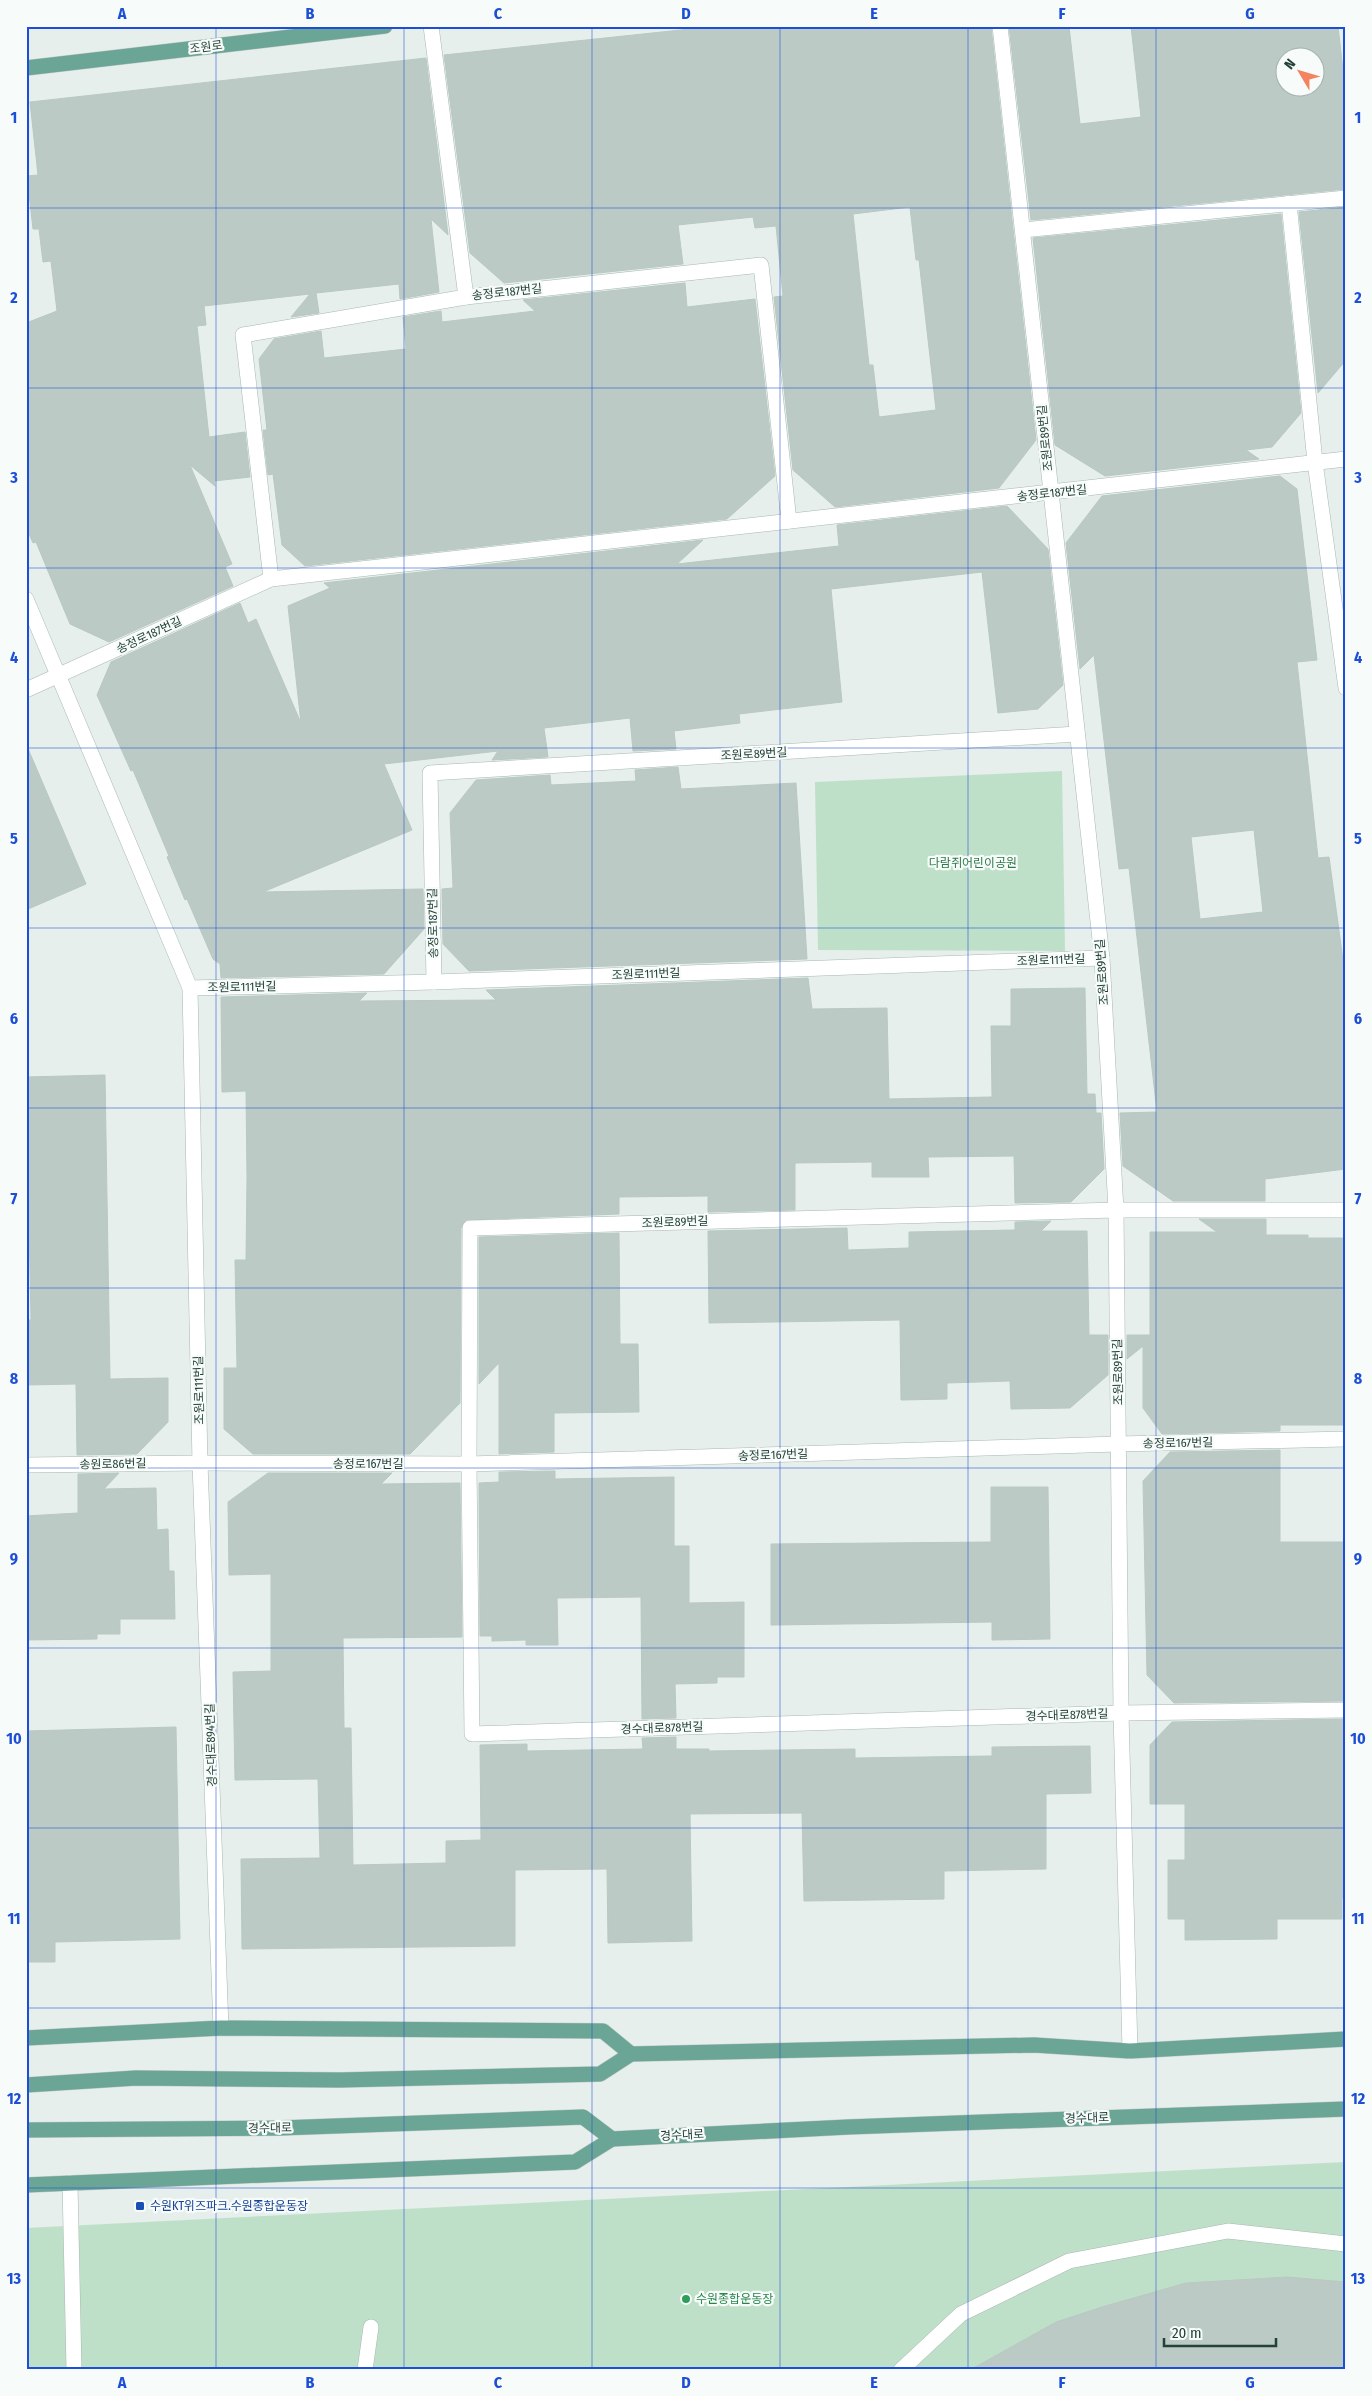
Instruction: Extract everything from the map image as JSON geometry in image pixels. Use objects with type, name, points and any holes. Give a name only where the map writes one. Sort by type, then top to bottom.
[{"type":"main road","name":"조원로","points":[[26,68],[385,26]]},
{"type":"main road","points":[[26,2038],[221,2028],[603,2030],[631,2054]]},
{"type":"main road","points":[[26,2085],[136,2078],[340,2080],[600,2074],[631,2054],[1034,2045],[1130,2051],[1346,2039]]},
{"type":"main road","name":"경수대로","points":[[26,2130],[280,2128],[583,2117],[612,2139],[848,2127],[1346,2109]]},
{"type":"main road","points":[[26,2185],[575,2162],[612,2139]]},
{"type":"street","points":[[431,26],[466,296]]},
{"type":"street","name":"조원로89번길","points":[[1000,26],[1102,958],[1116,1210],[1118,1444]]},
{"type":"street","points":[[1023,230],[1346,198]]},
{"type":"street","points":[[1290,203],[1315,462],[1346,688]]},
{"type":"street","name":"송정로187번길","points":[[271,578],[243,335],[466,296],[761,265],[789,521]]},
{"type":"street","name":"송정로187번길","points":[[26,690],[271,578],[1346,459]]},
{"type":"street","name":"조원로111번길","points":[[26,599],[190,988],[200,1463]]},
{"type":"street","name":"조원로89번길","points":[[430,773],[1077,734]]},
{"type":"street","name":"송정로187번길","points":[[430,773],[434,982]]},
{"type":"street","name":"조원로111번길","points":[[190,988],[434,982],[1102,958]]},
{"type":"street","name":"조원로89번길","points":[[469,1464],[470,1228],[1116,1210],[1346,1210]]},
{"type":"street","name":"송정로167번길","points":[[200,1463],[469,1464],[1346,1439]]},
{"type":"street","name":"경수대로878번길","points":[[1118,1444],[1130,2051]]},
{"type":"street","name":"송원로86번길","points":[[26,1465],[200,1463]]},
{"type":"street","name":"경수대로894번길","points":[[200,1463],[221,2028]]},
{"type":"street","name":"경수대로878번길","points":[[469,1464],[472,1734],[1122,1713],[1346,1710]]},
{"type":"street","points":[[70,2184],[74,2370]]},
{"type":"street","points":[[901,2370],[962,2314],[1068,2261],[1228,2232],[1346,2244]]},
{"type":"street","points":[[365,2370],[371,2327]]},
{"type":"green space","name":"다람쥐어린이공원","points":[[1062,771],[1065,951],[818,950],[815,782]]},
{"type":"green space","name":"수원종합운동장","points":[[1346,2162],[1346,2370],[26,2370],[26,2228]]},
{"type":"building","points":[[689,26],[991,26],[1036,440],[999,488],[835,507],[793,470],[774,297],[783,296],[776,226],[755,228],[753,217],[678,225],[683,264],[504,283],[470,253],[444,55],[690,29]],"holes":[[[910,207],[916,260],[919,260],[936,410],[879,417],[873,365],[869,365],[853,214]]]},
{"type":"building","points":[[1009,26],[1069,26],[1080,124],[1141,117],[1131,26],[1338,26],[1346,97],[1346,189],[1031,220]]},
{"type":"building","points":[[426,58],[448,235],[431,219],[439,292],[400,299],[399,284],[316,293],[319,313],[291,317],[310,294],[204,306],[206,325],[197,326],[209,437],[245,432],[250,477],[214,481],[215,486],[190,465],[232,564],[225,567],[233,586],[109,642],[70,624],[36,542],[33,543],[26,527],[26,323],[57,311],[51,261],[43,262],[39,229],[33,229],[27,176],[38,175],[30,102]]},
{"type":"building","points":[[1346,207],[1346,360],[1318,393],[1299,212]]},
{"type":"building","points":[[1281,214],[1301,413],[1272,447],[1246,450],[1259,459],[1105,476],[1055,445],[1033,238]]},
{"type":"building","points":[[685,283],[687,307],[755,299],[775,476],[727,519],[305,566],[282,545],[273,474],[268,475],[263,430],[267,430],[259,359],[274,339],[321,331],[324,358],[406,349],[403,317],[441,311],[442,322],[535,311],[523,300]]},
{"type":"building","points":[[1280,476],[1297,489],[1317,660],[1297,662],[1318,858],[1329,857],[1346,982],[1346,1169],[1265,1179],[1265,1201],[1173,1201],[1123,1166],[1120,1113],[1157,1112],[1129,868],[1119,869],[1094,655],[1080,669],[1066,543],[1102,496]],"holes":[[[1254,830],[1263,912],[1200,919],[1191,837]]]},
{"type":"building","points":[[1007,506],[1048,549],[1063,685],[1038,709],[998,713],[982,572],[831,589],[842,702],[739,714],[740,723],[674,731],[676,749],[633,751],[630,718],[544,728],[548,757],[492,760],[498,751],[384,764],[412,830],[263,892],[423,889],[424,929],[384,974],[221,978],[220,964],[213,959],[187,899],[185,900],[133,770],[131,771],[97,695],[111,662],[240,603],[248,623],[256,619],[301,723],[288,606],[330,588],[324,583],[703,540],[677,564],[839,546],[837,525]]},
{"type":"building","points":[[26,744],[86,884],[26,910]]},
{"type":"building","points":[[678,767],[681,789],[796,783],[807,959],[469,971],[443,944],[442,889],[453,888],[450,813],[476,780],[550,775],[551,785],[636,781],[635,770]]},
{"type":"building","points":[[808,978],[812,1009],[887,1008],[889,1099],[992,1097],[991,1026],[1011,1026],[1011,989],[1085,988],[1087,1094],[1095,1094],[1096,1113],[1101,1113],[1104,1169],[1071,1202],[1015,1203],[1014,1156],[928,1157],[929,1177],[872,1177],[872,1162],[795,1163],[795,1210],[708,1212],[708,1196],[619,1197],[619,1214],[466,1220],[461,1228],[460,1403],[410,1454],[253,1454],[224,1429],[224,1368],[237,1368],[235,1260],[246,1260],[247,1178],[246,1091],[222,1092],[221,997],[367,993],[359,1001],[496,1000],[486,990]]},
{"type":"building","points":[[105,1075],[110,1379],[168,1378],[168,1422],[137,1454],[77,1455],[76,1384],[26,1385],[26,1320],[31,1320],[26,1077]]},
{"type":"building","points":[[1199,1219],[1266,1219],[1266,1235],[1308,1235],[1308,1238],[1346,1238],[1346,1425],[1280,1425],[1280,1431],[1162,1434],[1143,1408],[1143,1346],[1127,1359],[1127,1335],[1150,1335],[1150,1232],[1217,1232]]},
{"type":"building","points":[[1051,1221],[1041,1231],[1087,1231],[1089,1335],[1108,1335],[1108,1375],[1070,1408],[1011,1409],[1010,1381],[947,1383],[947,1399],[901,1400],[900,1320],[709,1323],[708,1231],[847,1228],[848,1250],[909,1248],[909,1232],[1015,1230],[1015,1222]]},
{"type":"building","points":[[619,1233],[620,1344],[638,1344],[639,1412],[554,1413],[554,1452],[499,1454],[499,1363],[479,1384],[479,1237]]},
{"type":"building","points":[[1280,1450],[1280,1542],[1346,1542],[1346,1701],[1174,1703],[1147,1675],[1143,1481],[1170,1452]]},
{"type":"building","points":[[555,1471],[555,1479],[674,1477],[674,1546],[689,1546],[689,1603],[744,1602],[744,1677],[717,1677],[717,1683],[675,1684],[676,1718],[642,1719],[641,1597],[557,1598],[558,1645],[526,1645],[526,1640],[492,1641],[492,1636],[480,1636],[479,1483],[499,1482],[499,1472]]},
{"type":"building","points":[[119,1473],[104,1489],[156,1488],[157,1530],[168,1529],[169,1571],[174,1571],[175,1619],[120,1619],[120,1634],[97,1634],[97,1639],[26,1640],[26,1516],[78,1513],[78,1474]]},
{"type":"building","points":[[268,1473],[392,1473],[381,1484],[460,1483],[462,1637],[343,1638],[344,1728],[351,1728],[353,1865],[446,1863],[446,1841],[481,1840],[480,1745],[527,1744],[527,1751],[643,1749],[642,1738],[676,1737],[676,1749],[709,1749],[709,1751],[855,1749],[855,1758],[992,1756],[992,1747],[1090,1746],[1091,1793],[1046,1794],[1046,1869],[944,1871],[944,1899],[804,1901],[802,1813],[690,1814],[692,1941],[608,1943],[607,1869],[515,1870],[515,1946],[242,1949],[241,1859],[320,1858],[318,1779],[235,1780],[233,1672],[271,1671],[271,1574],[229,1575],[228,1502]]},
{"type":"building","points":[[991,1487],[1048,1487],[1050,1639],[992,1640],[992,1622],[771,1625],[771,1544],[991,1542]]},
{"type":"building","points":[[1346,1719],[1346,1898],[1342,1898],[1342,1919],[1277,1919],[1277,1939],[1185,1940],[1185,1919],[1168,1919],[1168,1860],[1185,1860],[1185,1804],[1150,1804],[1150,1745],[1172,1722]]},
{"type":"building","points":[[176,1727],[180,1939],[55,1942],[55,1962],[26,1962],[26,1731]]},
{"type":"building","points":[[1287,2277],[1346,2282],[1346,2370],[970,2370],[1056,2322],[1102,2307],[1186,2283]]},
{"type":"place","name":"수원KT위즈파크.수원종합운동장","points":[[140,2206]]},
{"type":"place","name":"수원종합운동장","points":[[686,2299]]}]
